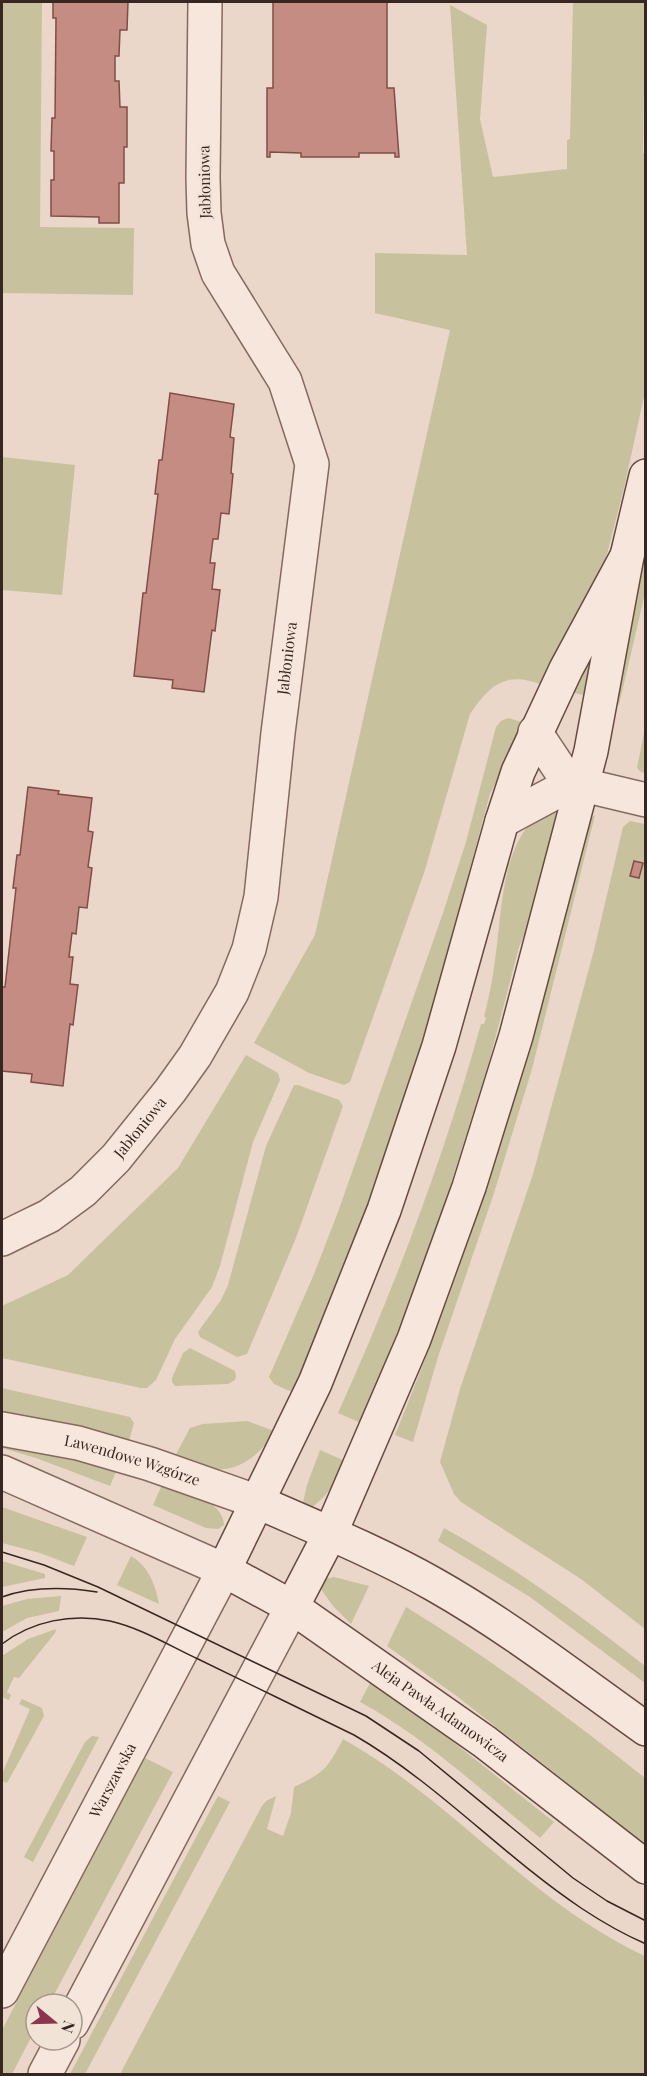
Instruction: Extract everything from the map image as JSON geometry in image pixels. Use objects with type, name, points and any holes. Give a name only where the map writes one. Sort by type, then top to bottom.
[{"type":"main road","name":"Jabłoniowa","points":[[2,1239],[50,1216],[83,1191],[116,1158],[164,1099],[195,1056],[232,992],[249,949],[261,897],[278,733],[312,464],[285,381],[218,273],[208,244],[203,178],[205,2]]},
{"type":"main road","points":[[84,2000],[330,1534],[414,1339],[469,1187],[516,1036],[583,785],[627,556],[645,476]]},
{"type":"main road","points":[[2,1472],[224,1570],[315,1383],[384,1210],[439,1046],[518,772],[566,669],[627,556]]},
{"type":"main road","points":[[535,732],[563,774],[583,785],[645,800]]},
{"type":"main road","points":[[502,821],[558,791],[583,785]]},
{"type":"main road","name":"Lawendowe Wzgórze","points":[[2,1429],[78,1443],[150,1464],[258,1502]]},
{"type":"main road","points":[[258,1502],[435,1585],[502,1627],[645,1729]]},
{"type":"main road","name":"Aleja Pawła Adamowicza","points":[[224,1570],[292,1607],[485,1742],[645,1867]]},
{"type":"main road","name":"Warszawska","points":[[2,1990],[224,1570]]},
{"type":"main road","points":[[45,2074],[57,2052]]},
{"type":"shaded area","points":[[2,2],[42,2],[40,227],[134,228],[133,295],[2,293]]},
{"type":"shaded area","points":[[573,2],[645,2],[643,153],[646,154],[645,392],[606,558],[543,685],[519,679],[500,683],[485,694],[470,714],[425,870],[350,1082],[344,1085],[309,1073],[254,1043],[315,935],[450,330],[375,313],[375,253],[467,255],[450,5],[487,25],[480,119],[493,177],[567,169],[567,140],[570,139]]},
{"type":"shaded area","points":[[2,457],[75,465],[62,595],[2,590]]},
{"type":"shaded area","points":[[645,548],[645,593],[619,705],[609,703]]},
{"type":"shaded area","points":[[600,625],[592,697],[566,691]]},
{"type":"shaded area","points":[[508,718],[525,723],[490,794],[430,1017],[378,1177],[329,1305],[292,1392],[274,1384],[269,1377],[338,1212],[443,913],[466,842],[496,727]]},
{"type":"shaded area","points":[[645,728],[645,773],[637,768]]},
{"type":"shaded area","points":[[565,799],[543,891],[519,947],[489,1062],[443,1209],[361,1423],[338,1413],[399,1270],[435,1172],[481,1024],[484,1024],[486,1018],[484,1017],[493,973],[503,896],[511,860],[517,844],[529,825]]},
{"type":"shaded area","points":[[595,815],[532,1069],[494,1193],[438,1357],[413,1442],[395,1435],[479,1211],[515,1096],[586,822]]},
{"type":"shaded area","points":[[630,821],[645,824],[645,1629],[581,1579],[461,1502],[454,1494],[440,1462],[460,1389],[533,1174],[594,950],[623,827]]},
{"type":"shaded area","points":[[246,1055],[278,1073],[280,1080],[253,1142],[220,1266],[212,1287],[175,1339],[156,1380],[147,1388],[141,1388],[2,1358],[2,1306],[68,1275],[178,1168]]},
{"type":"shaded area","points":[[294,1085],[339,1100],[343,1106],[296,1238],[247,1354],[237,1357],[200,1337],[198,1332],[221,1300],[228,1285],[266,1146]]},
{"type":"shaded area","points":[[190,1348],[235,1371],[235,1380],[228,1384],[175,1386],[172,1378],[183,1353]]},
{"type":"shaded area","points":[[2,1388],[130,1417],[134,1423],[128,1444],[2,1416]]},
{"type":"shaded area","points":[[247,1421],[274,1431],[262,1448],[246,1462],[227,1469],[216,1469],[201,1467],[174,1458],[190,1428],[203,1424]]},
{"type":"shaded area","points":[[2,1441],[118,1467],[110,1486],[36,1458],[2,1448]]},
{"type":"shaded area","points":[[320,1450],[345,1461],[331,1488],[309,1509],[302,1507],[307,1485]]},
{"type":"shaded area","points":[[164,1480],[210,1503],[217,1509],[224,1525],[218,1529],[206,1528],[153,1505]]},
{"type":"shaded area","points":[[2,1507],[87,1537],[74,1566],[40,1553],[2,1543]]},
{"type":"shaded area","points":[[444,1528],[522,1576],[621,1647],[645,1666],[645,1683],[530,1597],[438,1541]]},
{"type":"shaded area","points":[[131,1556],[142,1565],[150,1577],[159,1604],[117,1585]]},
{"type":"shaded area","points":[[2,1561],[45,1574],[45,1578],[2,1587]]},
{"type":"shaded area","points":[[334,1577],[369,1586],[351,1624],[333,1606],[321,1589],[325,1579]]},
{"type":"shaded area","points":[[61,1596],[59,1611],[27,1618],[2,1632],[2,1606],[27,1599]]},
{"type":"shaded area","points":[[406,1607],[528,1689],[645,1778],[645,1844],[458,1697],[387,1646]]},
{"type":"shaded area","points":[[56,1629],[19,1678],[14,1677],[7,1692],[11,1695],[9,1700],[2,1697],[2,1656],[28,1639]]},
{"type":"shaded area","points":[[370,1683],[437,1729],[554,1822],[540,1838],[431,1748],[360,1702]]},
{"type":"shaded area","points":[[22,1699],[42,1708],[44,1716],[7,1783],[2,1781],[2,1774],[30,1709],[19,1704]]},
{"type":"shaded area","points":[[92,1736],[99,1737],[33,1862],[24,1857],[85,1742]]},
{"type":"shaded area","points":[[343,1739],[420,1791],[565,1908],[604,1934],[645,1956],[645,2074],[120,2074],[262,1806],[276,1796],[267,1829],[283,1836],[291,1813],[294,1787],[324,1769]]},
{"type":"shaded area","points":[[145,1758],[173,1772],[55,1992],[24,1992],[24,2051],[12,2074],[2,2074],[2,2030]]},
{"type":"shaded area","points":[[218,1796],[230,1802],[85,2074],[70,2074],[82,2052],[84,2052],[84,2048]]},
{"type":"building","points":[[53,2],[128,2],[127,30],[120,30],[119,56],[115,56],[115,81],[119,81],[120,107],[127,107],[124,183],[119,183],[119,223],[99,223],[99,217],[51,216],[51,180],[54,180],[54,151],[51,151],[52,118],[55,118],[56,18],[53,18]]},
{"type":"building","points":[[273,2],[387,2],[387,88],[394,88],[399,157],[395,157],[395,153],[359,153],[359,157],[301,157],[301,153],[270,152],[270,157],[267,157],[267,88],[273,88]]},
{"type":"building","points":[[170,393],[234,404],[230,437],[234,438],[229,514],[221,513],[218,539],[213,539],[210,563],[215,563],[212,589],[220,590],[204,692],[172,688],[173,680],[134,676],[143,593],[146,593],[158,494],[155,494],[159,460],[162,460]]},
{"type":"building","points":[[28,787],[59,791],[58,794],[92,798],[88,831],[93,832],[88,867],[92,868],[87,908],[79,907],[76,934],[72,933],[69,957],[73,957],[70,984],[78,985],[73,1025],[70,1024],[63,1086],[31,1082],[32,1074],[2,1071],[2,987],[5,987],[16,888],[13,888],[17,855],[20,855]]},
{"type":"building","points":[[634,861],[643,863],[639,878],[630,876]]},
{"type":"tram line","points":[[2,1552],[44,1565],[98,1587],[366,1716],[419,1751],[573,1878],[607,1901],[646,1921]]},
{"type":"tram line","points":[[2,1597],[49,1588],[97,1592]]},
{"type":"tram line","points":[[2,1644],[39,1625],[81,1618],[110,1621],[155,1638],[354,1735],[413,1775],[581,1908],[646,1944]]}]
